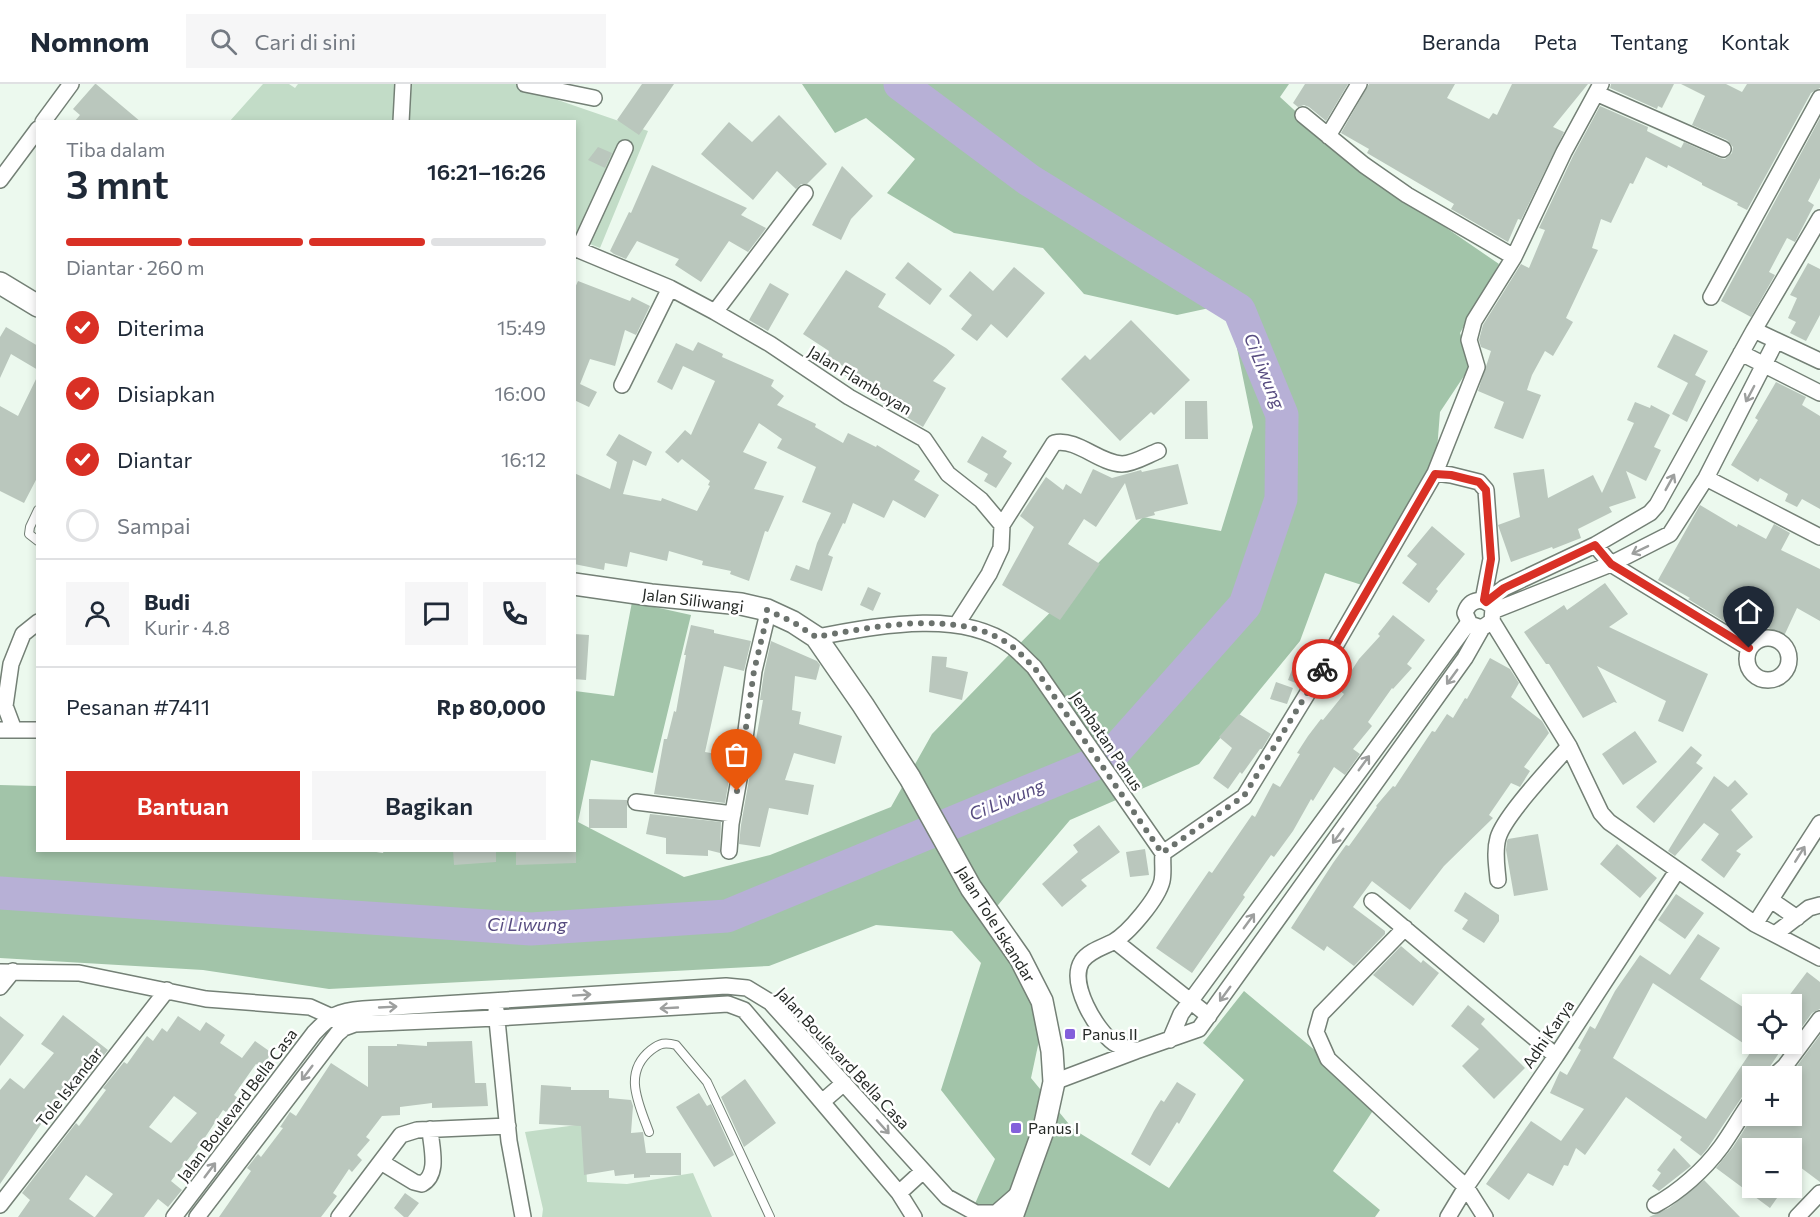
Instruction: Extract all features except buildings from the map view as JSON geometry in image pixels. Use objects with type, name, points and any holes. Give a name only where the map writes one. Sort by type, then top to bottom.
[{"type":"main road","points":[[0,283],[36,305]]},
{"type":"main road","name":"Jalan Siliwangi","points":[[576,584],[741,604],[767,610],[793,622],[816,637],[910,778]]},
{"type":"main road","name":"Jalan Tole Iskandar","points":[[910,778],[970,888],[1020,958],[1042,1000],[1052,1051],[1054,1082],[1044,1128],[1012,1217]]},
{"type":"street","points":[[44,120],[71,84]]},
{"type":"street","points":[[401,120],[403,84]]},
{"type":"street","points":[[525,84],[594,98]]},
{"type":"street","points":[[1328,135],[1359,84]]},
{"type":"street","points":[[1136,1051],[1115,1044],[1086,1006],[1079,985],[1079,971],[1083,961],[1116,940],[1143,914],[1162,882],[1162,853],[1244,796],[1312,686],[1435,474],[1477,367],[1469,340],[1474,321],[1514,257],[1564,152],[1599,89],[1723,149]]},
{"type":"street","points":[[1711,297],[1820,98]]},
{"type":"street","points":[[1303,115],[1364,165],[1407,195],[1514,257]]},
{"type":"street","points":[[0,180],[36,132]]},
{"type":"street","points":[[576,249],[625,148]]},
{"type":"street","points":[[715,312],[805,193]]},
{"type":"street","points":[[1170,1040],[1181,1014],[1504,588],[1595,545],[1644,518],[1657,505],[1754,330],[1820,218]]},
{"type":"street","name":"Jalan Flamboyan","points":[[576,249],[670,288],[715,312],[849,397],[924,439],[948,474],[981,500],[1002,525]]},
{"type":"street","points":[[622,385],[670,288]]},
{"type":"street","points":[[1754,330],[1820,361]]},
{"type":"street","points":[[1484,614],[1611,564],[1670,534],[1706,478],[1776,342]]},
{"type":"street","points":[[1741,353],[1820,393]]},
{"type":"street","points":[[957,624],[989,574],[1001,548],[1002,525],[1054,443],[1064,441],[1111,461],[1124,464],[1158,451]]},
{"type":"street","points":[[1054,1082],[1199,1029],[1465,658],[1484,614],[1491,559],[1486,490],[1479,482],[1451,475],[1435,474]]},
{"type":"street","points":[[1706,478],[1820,537]]},
{"type":"street","points":[[1595,545],[1611,564],[1749,648]]},
{"type":"street","points":[[729,851],[754,671],[767,610]]},
{"type":"street","points":[[1484,614],[1569,746],[1601,813],[1609,822],[1755,924],[1820,958]]},
{"type":"street","points":[[36,624],[22,634],[11,664],[5,706],[7,730],[36,730]]},
{"type":"street","name":"Jembatan Panus","points":[[816,637],[881,625],[957,624],[982,631],[1010,645],[1034,667],[1162,853]]},
{"type":"street","points":[[1498,880],[1496,854],[1498,837],[1507,820],[1569,746]]},
{"type":"street","points":[[636,802],[733,814]]},
{"type":"street","points":[[1755,924],[1820,822]]},
{"type":"street","name":"Adhi Karya","points":[[1448,1217],[1677,871]]},
{"type":"street","points":[[1771,900],[1797,918]]},
{"type":"street","points":[[1372,901],[1556,1056]]},
{"type":"street","points":[[1775,934],[1809,908],[1820,905]]},
{"type":"street","points":[[1406,928],[1321,1014],[1316,1032],[1328,1059],[1466,1187],[1485,1217]]},
{"type":"street","points":[[1116,940],[1209,1016]]},
{"type":"street","points":[[0,987],[7,971]]},
{"type":"street","name":"Jalan Boulevard Bella Casa","points":[[7,971],[79,973],[206,999],[310,1007],[330,1016],[344,1028]]},
{"type":"street","points":[[726,986],[728,1004]]},
{"type":"street","name":"Jalan Boulevard Bella Casa","points":[[174,1217],[314,1033],[330,1016],[347,1010],[726,986],[747,988],[770,1002],[947,1197],[976,1213],[996,1213],[1022,1190]]},
{"type":"street","name":"Tole Iskandar","points":[[0,1205],[167,990]]},
{"type":"street","points":[[495,1001],[508,1126],[523,1217]]},
{"type":"street","points":[[197,1217],[330,1042],[344,1028],[361,1023],[497,1018],[728,1004],[744,1010],[899,1193],[914,1217]]},
{"type":"street","points":[[1784,1066],[1820,1019]]},
{"type":"street","points":[[822,1102],[844,1083]]},
{"type":"street","points":[[1654,1205],[1671,1196],[1706,1164],[1721,1147],[1742,1115]]},
{"type":"street","points":[[339,1217],[401,1135],[417,1130],[508,1126]]},
{"type":"street","points":[[381,1162],[414,1182],[422,1184],[428,1180],[432,1175],[433,1161],[429,1129]]},
{"type":"street","points":[[899,1193],[923,1171]]},
{"type":"street","points":[[1797,1217],[1820,1193]]},
{"type":"lane","points":[[36,514],[29,529],[30,536],[36,540]]},
{"type":"lane","points":[[649,1132],[633,1082],[635,1070],[645,1055],[655,1047],[663,1042],[669,1043],[676,1045],[707,1082],[770,1217]]},
{"type":"green space","points":[[263,84],[289,84],[295,88],[298,84],[517,84],[517,86],[648,131],[600,248],[576,238],[576,120],[231,120]]},
{"type":"green space","points":[[802,84],[1289,84],[1280,97],[1353,164],[1499,264],[1460,333],[1472,364],[1440,412],[1437,450],[1371,588],[1325,573],[1300,641],[1199,764],[1070,820],[987,918],[1043,1022],[1031,1078],[1073,1129],[1169,1188],[1244,1080],[1203,1043],[1244,991],[1378,1103],[1333,1171],[1380,1210],[1375,1217],[969,1217],[995,1159],[941,1090],[981,963],[952,931],[876,925],[769,966],[329,989],[203,970],[0,958],[0,785],[36,786],[36,852],[576,852],[576,691],[614,696],[632,602],[691,615],[653,773],[591,760],[578,822],[684,877],[770,855],[891,807],[932,734],[1143,517],[1221,531],[1253,427],[1228,304],[1177,315],[1084,294],[1043,248],[954,233],[887,193],[915,159],[866,118],[835,133]]},
{"type":"green space","points":[[584,1124],[587,1182],[627,1184],[693,1173],[712,1217],[542,1217],[543,1209],[525,1132]]},
{"type":"waterway","name":"Ci Liwung","points":[[0,893],[531,929],[727,916],[1109,758],[1245,605],[1281,499],[1282,415],[1239,310],[1029,180],[900,84]]},
{"type":"way so far","points":[[737,791],[754,671],[767,610],[793,622],[816,637],[881,625],[957,624],[982,631],[1010,645],[1034,667],[1162,853],[1244,796],[1288,728],[1322,669]]},
{"type":"place","name":"Panus II","points":[[1070,1034]]},
{"type":"place","name":"Panus I","points":[[1016,1128]]},
{"type":"route","points":[[1322,669],[1435,474],[1451,475],[1479,482],[1486,490],[1491,559],[1484,600],[1486,602],[1504,588],[1595,545],[1611,564],[1749,648]]}]
